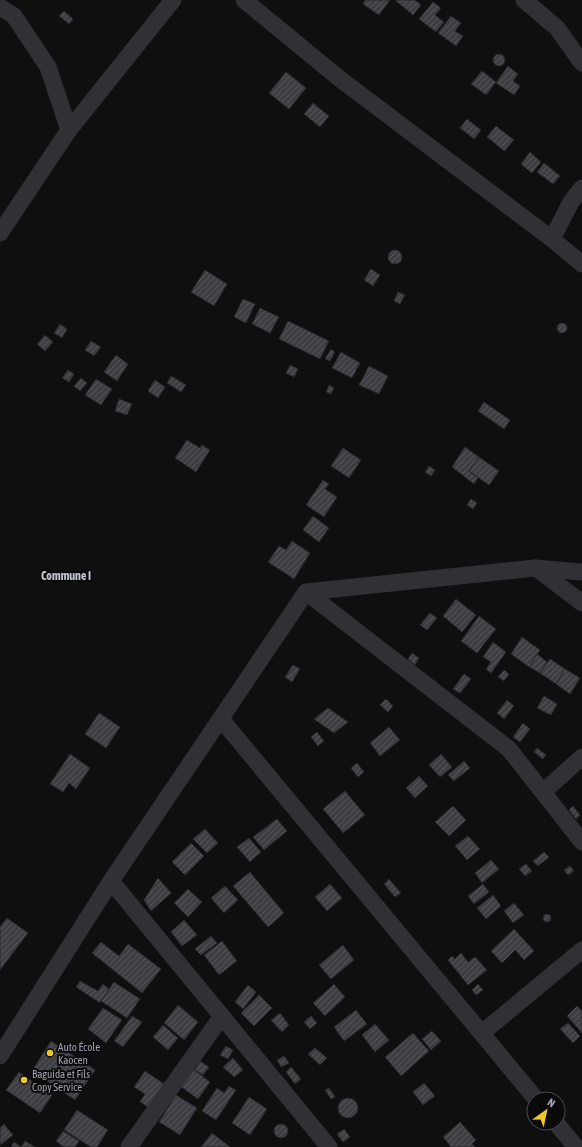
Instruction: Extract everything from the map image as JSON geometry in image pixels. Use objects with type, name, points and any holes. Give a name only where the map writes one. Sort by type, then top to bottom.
[{"type":"street","points":[[0,232],[69,130],[173,0]]},
{"type":"street","points":[[244,0],[340,79],[552,239],[582,264]]},
{"type":"street","points":[[524,0],[557,28],[582,63]]},
{"type":"street","points":[[0,7],[14,16],[48,67],[69,130]]},
{"type":"street","points":[[552,239],[571,202],[582,188]]},
{"type":"street","points":[[535,568],[582,603]]},
{"type":"street","points":[[0,1056],[111,881],[306,592],[535,568],[582,572]]},
{"type":"street","points":[[306,592],[509,749],[582,842]]},
{"type":"street","points":[[220,719],[529,1091]]},
{"type":"street","points":[[543,792],[582,757]]},
{"type":"street","points":[[111,881],[329,1147]]},
{"type":"street","points":[[482,1033],[582,950]]},
{"type":"street","points":[[129,1147],[222,1016]]},
{"type":"street","points":[[563,1131],[576,1147]]},
{"type":"building","points":[[365,0],[390,0],[379,15],[363,4]]},
{"type":"building","points":[[396,0],[415,0],[421,5],[413,15]]},
{"type":"building","points":[[433,2],[441,8],[435,15],[444,22],[436,32],[419,19]]},
{"type":"building","points":[[64,11],[73,19],[69,24],[59,16]]},
{"type":"building","points":[[451,16],[461,23],[455,31],[463,36],[456,46],[438,33]]},
{"type":"building","points":[[501,54],[504,55],[504,65],[497,66],[494,65],[493,58],[494,55]]},
{"type":"building","points":[[508,66],[518,74],[513,81],[520,86],[514,95],[496,83]]},
{"type":"building","points":[[482,71],[496,82],[486,95],[471,84]]},
{"type":"building","points":[[286,72],[306,88],[289,109],[269,93]]},
{"type":"building","points":[[313,103],[329,116],[320,127],[304,114]]},
{"type":"building","points":[[467,119],[481,130],[474,139],[460,128]]},
{"type":"building","points":[[496,126],[514,140],[504,151],[487,137]]},
{"type":"building","points":[[530,152],[541,162],[532,173],[521,164]]},
{"type":"building","points":[[544,163],[560,176],[553,184],[537,172]]},
{"type":"building","points":[[395,250],[400,252],[402,257],[400,262],[395,264],[390,262],[388,257],[390,252]]},
{"type":"building","points":[[371,269],[380,275],[373,286],[364,280]]},
{"type":"building","points":[[205,270],[227,284],[214,306],[191,292]]},
{"type":"building","points":[[398,292],[405,295],[400,304],[394,301]]},
{"type":"building","points":[[243,299],[255,304],[246,323],[234,317]]},
{"type":"building","points":[[260,308],[279,317],[270,333],[252,324]]},
{"type":"building","points":[[288,321],[329,341],[320,359],[279,339]]},
{"type":"building","points":[[560,323],[564,323],[566,324],[566,332],[560,333],[557,330],[557,326]]},
{"type":"building","points":[[60,324],[67,329],[62,338],[54,333]]},
{"type":"building","points":[[45,335],[53,342],[45,351],[37,344]]},
{"type":"building","points":[[91,341],[101,347],[94,356],[85,350]]},
{"type":"building","points":[[331,349],[335,352],[330,361],[325,359]]},
{"type":"building","points":[[341,352],[360,363],[352,378],[332,368]]},
{"type":"building","points":[[116,355],[128,364],[117,381],[104,372]]},
{"type":"building","points":[[290,365],[298,369],[294,377],[286,373]]},
{"type":"building","points":[[369,366],[388,376],[379,394],[359,385]]},
{"type":"building","points":[[68,370],[74,374],[69,382],[62,378]]},
{"type":"building","points":[[171,376],[186,385],[181,392],[167,383]]},
{"type":"building","points":[[81,378],[87,383],[80,391],[74,386]]},
{"type":"building","points":[[96,379],[112,389],[101,405],[85,395]]},
{"type":"building","points":[[155,380],[165,387],[158,398],[148,391]]},
{"type":"building","points":[[329,385],[334,388],[331,394],[326,392]]},
{"type":"building","points":[[119,399],[132,404],[127,415],[115,411]]},
{"type":"building","points":[[484,402],[510,420],[504,429],[478,411]]},
{"type":"building","points":[[187,440],[200,448],[202,445],[210,450],[196,472],[175,458]]},
{"type":"building","points":[[465,447],[479,457],[469,471],[478,478],[474,484],[452,467]]},
{"type":"building","points":[[343,448],[361,460],[349,478],[331,466]]},
{"type":"building","points":[[479,457],[499,471],[489,485],[469,471]]},
{"type":"building","points":[[429,466],[435,470],[431,476],[425,472]]},
{"type":"building","points":[[323,480],[329,484],[325,489],[337,497],[324,517],[306,505]]},
{"type":"building","points":[[471,499],[477,503],[473,509],[467,505]]},
{"type":"building","points":[[313,516],[329,528],[319,542],[303,530]]},
{"type":"building","points":[[292,541],[310,553],[294,579],[268,562],[279,546],[286,550]]},
{"type":"building","points":[[456,599],[476,615],[462,632],[443,616]]},
{"type":"building","points":[[430,613],[437,618],[427,630],[420,625]]},
{"type":"building","points":[[479,616],[496,629],[477,653],[461,641]]},
{"type":"building","points":[[522,637],[540,650],[529,667],[511,654]]},
{"type":"building","points":[[493,642],[506,652],[491,673],[486,669],[491,662],[483,657]]},
{"type":"building","points":[[412,653],[419,658],[415,665],[408,659]]},
{"type":"building","points":[[537,654],[547,662],[540,673],[529,667]]},
{"type":"building","points":[[550,659],[565,669],[556,684],[540,673]]},
{"type":"building","points":[[293,665],[300,669],[292,682],[285,677]]},
{"type":"building","points":[[565,669],[580,678],[570,694],[556,684]]},
{"type":"building","points":[[504,670],[509,674],[504,681],[498,677]]},
{"type":"building","points":[[464,674],[471,679],[460,693],[453,689]]},
{"type":"building","points":[[544,696],[557,704],[551,715],[537,708]]},
{"type":"building","points":[[386,699],[393,706],[388,712],[380,705]]},
{"type":"building","points":[[507,700],[514,706],[504,719],[497,713]]},
{"type":"building","points":[[328,708],[348,722],[334,733],[314,719]]},
{"type":"building","points":[[99,713],[120,727],[106,748],[85,734]]},
{"type":"building","points":[[523,723],[530,729],[520,742],[513,737]]},
{"type":"building","points":[[389,727],[400,740],[380,756],[370,743]]},
{"type":"building","points":[[317,732],[324,741],[318,746],[311,737]]},
{"type":"building","points":[[537,748],[546,755],[543,759],[534,752]]},
{"type":"building","points":[[70,754],[90,768],[76,789],[69,783],[63,792],[50,784]]},
{"type":"building","points":[[441,754],[452,767],[440,777],[429,765]]},
{"type":"building","points":[[464,761],[470,768],[454,781],[448,775]]},
{"type":"building","points":[[357,763],[364,772],[358,777],[351,768]]},
{"type":"building","points":[[419,776],[428,786],[415,798],[406,788]]},
{"type":"building","points":[[345,791],[365,815],[343,833],[323,809]]},
{"type":"building","points":[[453,806],[466,820],[449,836],[435,822]]},
{"type":"building","points":[[573,806],[580,815],[576,819],[569,810]]},
{"type":"building","points":[[277,819],[287,831],[264,850],[253,837]]},
{"type":"building","points":[[205,829],[218,843],[207,853],[193,839]]},
{"type":"building","points":[[468,836],[480,849],[467,860],[455,846]]},
{"type":"building","points":[[249,838],[261,852],[250,862],[237,847]]},
{"type":"building","points":[[191,843],[204,856],[185,875],[172,862]]},
{"type":"building","points":[[544,852],[549,857],[538,866],[533,861]]},
{"type":"building","points":[[491,860],[499,869],[482,883],[475,873]]},
{"type":"building","points":[[526,864],[532,871],[525,876],[519,869]]},
{"type":"building","points":[[570,866],[574,871],[568,875],[564,870]]},
{"type":"building","points":[[250,872],[284,913],[268,927],[233,886]]},
{"type":"building","points":[[158,878],[171,893],[151,911],[144,900]]},
{"type":"building","points":[[389,879],[401,893],[395,897],[384,884]]},
{"type":"building","points":[[330,884],[342,898],[327,911],[315,897]]},
{"type":"building","points":[[483,884],[489,892],[474,904],[468,896]]},
{"type":"building","points":[[225,886],[238,900],[224,913],[211,898]]},
{"type":"building","points":[[188,889],[202,902],[188,917],[174,903]]},
{"type":"building","points":[[493,895],[501,906],[486,919],[477,908]]},
{"type":"building","points":[[514,903],[524,915],[513,923],[504,911]]},
{"type":"building","points":[[545,914],[549,914],[551,918],[549,922],[545,922],[543,920],[543,916]]},
{"type":"building","points":[[7,918],[28,933],[0,970],[0,927]]},
{"type":"building","points":[[184,920],[197,935],[182,946],[171,932]]},
{"type":"building","points":[[514,929],[534,951],[524,960],[515,950],[502,963],[491,951]]},
{"type":"building","points":[[211,936],[217,943],[201,955],[195,949]]},
{"type":"building","points":[[222,941],[237,961],[219,975],[204,955]]},
{"type":"building","points":[[101,942],[119,956],[128,944],[161,969],[142,993],[92,953]]},
{"type":"building","points":[[343,945],[354,960],[331,979],[319,965]]},
{"type":"building","points":[[461,953],[468,962],[475,957],[487,970],[468,985],[448,960],[452,956],[455,959]]},
{"type":"building","points":[[80,981],[98,991],[103,984],[109,989],[100,1003],[76,987]]},
{"type":"building","points":[[114,982],[140,999],[127,1018],[101,1001]]},
{"type":"building","points":[[334,984],[345,997],[325,1016],[313,1003]]},
{"type":"building","points":[[478,984],[483,990],[476,995],[472,990]]},
{"type":"building","points":[[248,985],[256,992],[243,1009],[235,1002]]},
{"type":"building","points":[[259,995],[272,1008],[254,1026],[241,1013]]},
{"type":"building","points":[[178,1005],[198,1022],[184,1040],[164,1023]]},
{"type":"building","points":[[577,1006],[582,1011],[582,1033],[567,1016]]},
{"type":"building","points":[[103,1008],[122,1020],[106,1043],[88,1029]]},
{"type":"building","points":[[356,1010],[367,1024],[344,1041],[334,1027]]},
{"type":"building","points":[[280,1013],[289,1025],[282,1032],[271,1020]]},
{"type":"building","points":[[132,1016],[142,1022],[123,1047],[114,1041]]},
{"type":"building","points":[[311,1016],[317,1023],[310,1029],[304,1022]]},
{"type":"building","points":[[568,1023],[580,1036],[573,1043],[560,1029]]},
{"type":"building","points":[[375,1024],[389,1040],[375,1052],[362,1035]]},
{"type":"building","points":[[163,1025],[178,1038],[168,1050],[153,1037]]},
{"type":"building","points":[[432,1031],[441,1041],[431,1050],[422,1039]]},
{"type":"building","points":[[413,1033],[429,1051],[401,1076],[385,1057]]},
{"type":"building","points":[[51,1041],[95,1070],[75,1100],[32,1071]]},
{"type":"building","points":[[226,1046],[233,1050],[228,1059],[220,1055]]},
{"type":"building","points":[[315,1048],[327,1058],[320,1065],[308,1054]]},
{"type":"building","points":[[284,1056],[289,1063],[281,1067],[277,1060]]},
{"type":"building","points":[[233,1058],[243,1070],[234,1077],[223,1067]]},
{"type":"building","points":[[200,1061],[209,1067],[203,1075],[195,1070]]},
{"type":"building","points":[[291,1067],[301,1079],[295,1084],[286,1072]]},
{"type":"building","points":[[193,1069],[210,1082],[198,1099],[180,1086]]},
{"type":"building","points":[[145,1071],[164,1084],[148,1107],[140,1102],[145,1094],[134,1087]]},
{"type":"building","points":[[19,1072],[52,1095],[40,1113],[6,1090]]},
{"type":"building","points":[[424,1083],[435,1096],[423,1105],[413,1092]]},
{"type":"building","points":[[229,1086],[236,1090],[216,1120],[202,1111],[217,1088],[224,1093]]},
{"type":"building","points":[[329,1088],[335,1097],[331,1099],[325,1090]]},
{"type":"building","points":[[176,1095],[197,1108],[180,1135],[159,1122]]},
{"type":"building","points":[[249,1097],[267,1109],[250,1135],[232,1123]]},
{"type":"building","points":[[348,1098],[355,1101],[358,1108],[355,1115],[348,1118],[341,1115],[338,1108],[341,1101]]},
{"type":"building","points":[[77,1110],[108,1130],[97,1147],[91,1147],[64,1130]]},
{"type":"building","points":[[460,1122],[476,1140],[472,1144],[475,1147],[451,1147],[443,1137]]},
{"type":"building","points":[[4,1124],[13,1135],[0,1145],[0,1128]]},
{"type":"building","points":[[281,1124],[286,1126],[288,1131],[286,1136],[281,1138],[276,1136],[274,1131],[276,1126]]},
{"type":"building","points":[[344,1129],[350,1137],[343,1142],[337,1134]]},
{"type":"building","points":[[63,1131],[79,1141],[75,1147],[64,1147],[56,1141]]},
{"type":"building","points":[[212,1133],[230,1147],[201,1147]]},
{"type":"building","points":[[25,1141],[35,1147],[21,1147]]},
{"type":"building","points":[[14,1142],[21,1147],[11,1147]]},
{"type":"place","name":"Auto École Kaocen","points":[[50,1053]]},
{"type":"place","name":"Baguida et Fils Copy Service","points":[[24,1080]]},
{"type":"district","name":"Commune I","points":[[66,576]]}]
